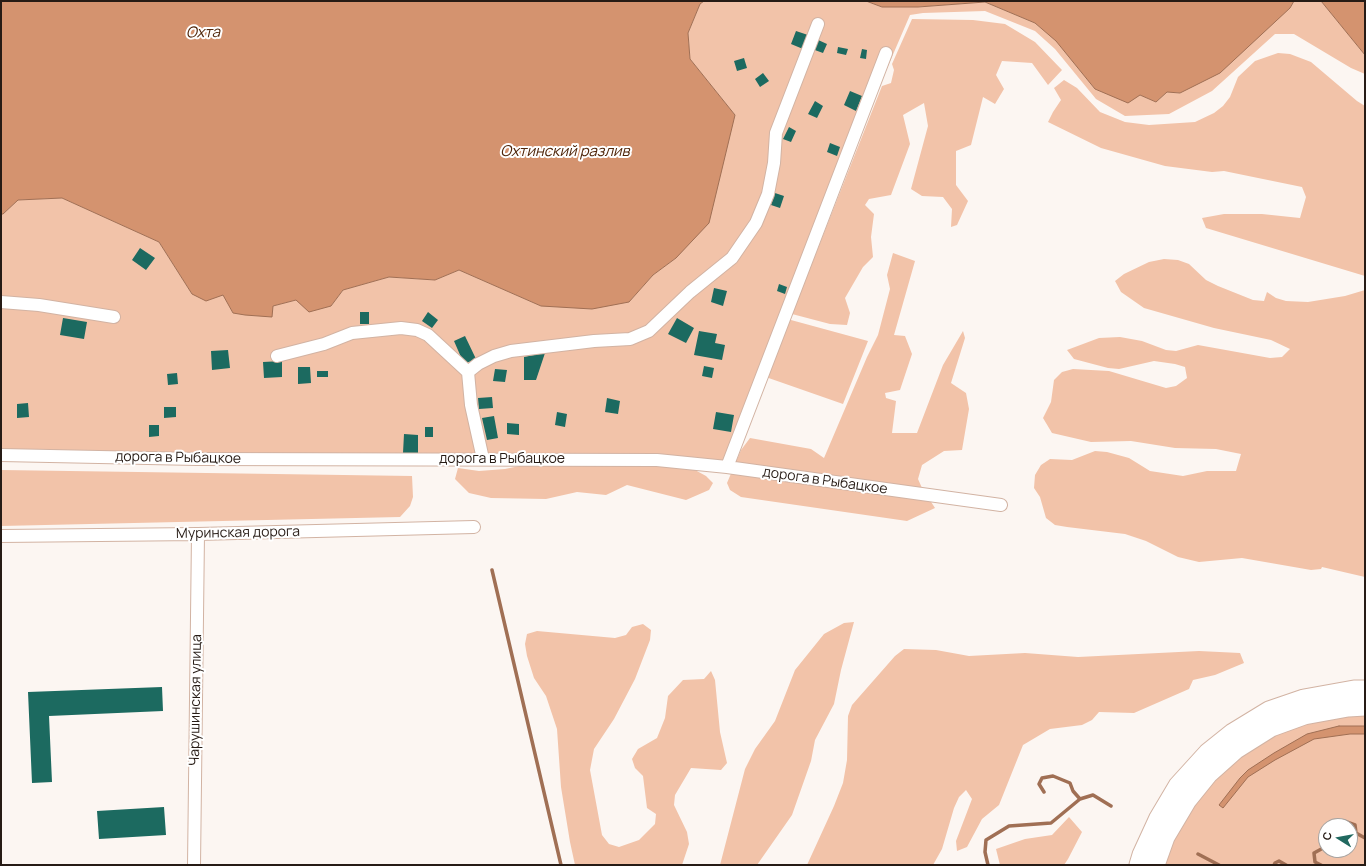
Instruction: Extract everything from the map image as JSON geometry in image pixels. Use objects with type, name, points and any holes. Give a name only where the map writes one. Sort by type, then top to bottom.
[{"type":"main road","points":[[1139,865],[1159,818],[1178,786],[1208,753],[1233,733],[1269,711],[1304,699],[1354,690],[1365,690]]},
{"type":"main road","points":[[1155,865],[1165,837],[1186,800],[1208,774],[1236,749],[1271,727],[1304,715],[1348,707],[1365,706]]},
{"type":"street","points":[[468,372],[478,364],[494,356],[511,351],[594,341],[630,339],[649,331],[690,292],[732,258],[756,223],[768,194],[774,163],[776,133],[818,24]]},
{"type":"street","points":[[727,467],[886,53]]},
{"type":"street","points":[[1,302],[39,305],[114,317]]},
{"type":"street","points":[[277,356],[324,344],[352,334],[401,328],[417,330],[428,335],[468,372],[471,405],[483,459]]},
{"type":"street","name":"дорога в Рыбацкое","points":[[1,455],[197,459],[657,460],[727,467],[1001,505]]},
{"type":"street","name":"Муринская дорога","points":[[1,536],[198,534],[474,527]]},
{"type":"street","name":"Чарушинская улица","points":[[194,865],[198,534]]},
{"type":"shaded area","points":[[704,1],[866,1],[882,7],[918,7],[985,2],[1035,23],[1057,41],[1095,89],[1140,95],[1156,102],[1167,92],[1180,93],[1290,8],[1294,1],[1321,1],[1365,55],[1365,74],[1351,68],[1294,34],[1275,34],[1212,91],[1169,114],[1125,116],[1096,99],[1055,49],[1035,31],[985,11],[923,13],[910,15],[780,317],[868,341],[843,404],[760,375],[723,463],[1,456],[1,214],[3,214],[18,200],[62,198],[159,242],[192,294],[223,294],[233,313],[273,306],[296,300],[331,306],[343,290],[389,277],[435,280],[459,270],[541,306],[629,302],[653,275],[676,258],[735,115],[690,59],[688,33],[700,4]]},
{"type":"shaded area","points":[[912,19],[973,20],[1005,24],[1035,42],[1062,70],[1048,85],[1032,63],[1002,61],[996,75],[1004,89],[995,104],[983,97],[971,145],[956,151],[956,185],[968,201],[957,225],[951,227],[952,209],[943,197],[922,196],[911,189],[928,126],[924,103],[903,115],[910,144],[891,195],[869,199],[865,205],[874,214],[871,237],[873,257],[863,267],[845,298],[850,313],[847,325],[830,324],[792,314],[882,86],[891,83],[894,70],[892,64]]},
{"type":"shaded area","points":[[1278,53],[1290,54],[1311,62],[1365,106],[1365,276],[1206,228],[1202,218],[1224,214],[1262,214],[1300,218],[1306,197],[1302,187],[1224,171],[1212,172],[1165,166],[1101,148],[1048,122],[1061,100],[1054,88],[1064,80],[1077,88],[1100,112],[1125,122],[1149,125],[1195,122],[1214,113],[1223,106],[1230,97],[1238,77],[1255,61]]},
{"type":"shaded area","points":[[893,253],[915,261],[894,335],[905,336],[912,354],[900,390],[885,393],[886,398],[896,401],[892,433],[917,433],[943,365],[963,331],[965,338],[951,383],[966,393],[969,409],[962,450],[944,451],[922,465],[918,479],[935,508],[907,521],[741,497],[730,490],[727,483],[741,450],[750,438],[811,449],[824,458],[867,357],[878,335],[890,289],[887,275]]},
{"type":"shaded area","points":[[1164,259],[1178,260],[1189,264],[1206,280],[1253,300],[1264,301],[1267,292],[1276,298],[1286,301],[1308,302],[1345,296],[1365,290],[1365,577],[1322,567],[1321,569],[1311,570],[1242,558],[1199,562],[1178,557],[1146,541],[1125,534],[1055,525],[1046,518],[1040,497],[1034,488],[1035,475],[1041,465],[1050,459],[1072,460],[1095,451],[1107,452],[1129,458],[1150,471],[1183,476],[1207,471],[1236,471],[1241,454],[1216,449],[1175,448],[1131,441],[1091,442],[1052,433],[1043,418],[1051,402],[1054,380],[1062,372],[1073,369],[1109,371],[1166,388],[1176,386],[1187,378],[1185,367],[1175,364],[1154,361],[1119,369],[1108,368],[1074,359],[1067,350],[1099,338],[1120,337],[1142,341],[1166,350],[1176,351],[1198,345],[1270,358],[1282,357],[1290,349],[1271,340],[1214,328],[1144,308],[1121,292],[1115,281],[1124,274],[1149,262]]},
{"type":"shaded area","points":[[529,464],[656,464],[695,470],[706,476],[713,483],[709,490],[686,500],[627,485],[606,495],[577,492],[546,499],[491,498],[469,493],[455,479],[458,468],[479,471],[505,469]]},
{"type":"shaded area","points":[[1,470],[412,476],[413,497],[410,506],[400,517],[1,526]]},
{"type":"shaded area","points":[[854,622],[841,670],[834,704],[815,740],[811,761],[792,815],[757,865],[720,865],[745,769],[755,749],[775,721],[795,670],[824,634],[844,623]]},
{"type":"shaded area","points":[[643,624],[651,630],[650,640],[635,679],[614,719],[594,749],[590,770],[602,835],[609,844],[619,847],[639,840],[655,824],[656,814],[647,808],[643,776],[635,768],[632,759],[638,749],[657,738],[665,718],[668,696],[683,680],[704,679],[711,671],[715,680],[720,732],[727,763],[721,770],[691,768],[675,795],[674,805],[687,832],[689,844],[682,865],[575,865],[561,787],[557,729],[546,696],[534,678],[527,656],[525,644],[527,634],[537,631],[615,638],[626,635],[632,627]]},
{"type":"shaded area","points":[[904,649],[936,650],[969,656],[1025,653],[1078,657],[1199,651],[1240,653],[1244,663],[1215,675],[1193,680],[1189,689],[1134,713],[1099,712],[1092,720],[1082,725],[1050,729],[1023,745],[999,805],[982,819],[967,847],[957,851],[956,841],[972,799],[966,790],[959,797],[954,808],[942,849],[933,865],[807,865],[843,783],[847,760],[848,716],[852,705],[895,656]]},
{"type":"shaded area","points":[[1365,712],[1365,865],[1161,865],[1185,811],[1232,760],[1285,728]]},
{"type":"shaded area","points":[[1069,817],[1082,832],[1064,865],[1000,865],[996,849],[1025,839],[1052,835]]},
{"type":"water","name":"Охтинский разлив","points":[[1,1],[704,1],[700,4],[688,33],[690,59],[735,115],[709,223],[676,258],[653,275],[629,302],[592,309],[541,306],[459,270],[435,280],[389,277],[343,290],[331,306],[309,312],[296,300],[273,306],[272,317],[245,315],[233,313],[223,295],[206,301],[192,294],[159,242],[62,198],[18,200],[3,214],[1,214]]},
{"type":"water","points":[[866,1],[1294,1],[1290,8],[1220,73],[1180,93],[1167,92],[1156,102],[1140,95],[1128,103],[1095,89],[1056,41],[1035,23],[985,2],[918,7],[882,7]]},
{"type":"water","points":[[1321,1],[1365,1],[1365,55]]},
{"type":"water","points":[[1339,726],[1365,726],[1365,734],[1350,734],[1314,739],[1275,760],[1248,777],[1223,808],[1219,805],[1248,770],[1307,734]]},
{"type":"building","points":[[796,31],[808,35],[803,49],[791,44]]},
{"type":"building","points":[[816,39],[827,44],[823,53],[812,49]]},
{"type":"building","points":[[838,47],[848,49],[846,55],[837,53]]},
{"type":"building","points":[[862,49],[867,50],[866,59],[860,58]]},
{"type":"building","points":[[744,58],[747,68],[737,71],[734,61]]},
{"type":"building","points":[[763,73],[769,81],[760,87],[755,79]]},
{"type":"building","points":[[850,91],[862,96],[856,111],[844,105]]},
{"type":"building","points":[[815,101],[823,106],[817,118],[808,114]]},
{"type":"building","points":[[789,127],[796,131],[791,142],[783,139]]},
{"type":"building","points":[[830,143],[840,147],[837,156],[827,152]]},
{"type":"building","points":[[775,193],[784,196],[780,208],[771,205]]},
{"type":"building","points":[[140,248],[155,258],[146,270],[132,260]]},
{"type":"building","points":[[779,284],[787,287],[785,294],[777,291]]},
{"type":"building","points":[[714,288],[727,291],[723,306],[711,302]]},
{"type":"building","points":[[360,312],[369,312],[369,324],[360,324]]},
{"type":"building","points":[[428,312],[438,320],[432,328],[422,321]]},
{"type":"building","points":[[63,318],[87,322],[84,339],[60,335]]},
{"type":"building","points":[[677,318],[694,328],[686,343],[668,334]]},
{"type":"building","points":[[699,331],[717,334],[715,343],[725,345],[722,360],[694,355]]},
{"type":"building","points":[[465,336],[476,359],[464,364],[454,341]]},
{"type":"building","points":[[228,350],[230,368],[212,370],[211,351]]},
{"type":"building","points":[[545,353],[536,380],[524,380],[524,357]]},
{"type":"building","points":[[282,361],[282,377],[264,378],[263,362]]},
{"type":"building","points":[[704,366],[714,368],[712,378],[702,376]]},
{"type":"building","points":[[298,367],[310,367],[311,383],[298,384]]},
{"type":"building","points":[[495,369],[507,370],[505,382],[493,381]]},
{"type":"building","points":[[317,371],[328,371],[328,377],[317,377]]},
{"type":"building","points":[[177,373],[178,384],[168,385],[167,374]]},
{"type":"building","points":[[492,397],[493,408],[479,409],[478,398]]},
{"type":"building","points":[[607,398],[620,401],[618,414],[605,412]]},
{"type":"building","points":[[28,403],[29,417],[17,418],[17,404]]},
{"type":"building","points":[[164,407],[176,407],[176,417],[164,418]]},
{"type":"building","points":[[557,412],[567,414],[565,427],[555,425]]},
{"type":"building","points":[[716,412],[734,415],[731,432],[713,429]]},
{"type":"building","points":[[494,416],[498,438],[487,440],[482,418]]},
{"type":"building","points":[[507,423],[519,424],[519,435],[507,434]]},
{"type":"building","points":[[149,425],[159,425],[159,436],[149,437]]},
{"type":"building","points":[[425,427],[433,427],[433,437],[425,437]]},
{"type":"building","points":[[404,434],[418,435],[418,453],[403,453]]},
{"type":"building","points":[[162,687],[163,711],[49,716],[52,782],[32,783],[28,692]]},
{"type":"building","points":[[164,807],[166,835],[99,839],[97,811]]},
{"type":"waterway","points":[[492,570],[561,865]]},
{"type":"waterway","points":[[1044,792],[1039,784],[1042,778],[1053,776],[1070,783],[1073,791],[1080,799]]},
{"type":"waterway","points":[[988,865],[985,852],[986,840],[1009,826],[1051,823],[1080,799],[1093,795],[1111,806]]},
{"type":"waterway","points":[[1358,834],[1365,838]]},
{"type":"waterway","points":[[1318,851],[1314,853],[1315,862],[1321,865]]},
{"type":"waterway","points":[[1198,854],[1219,865]]},
{"type":"waterway","points":[[1274,865],[1279,861],[1286,865]]},
{"type":"water label","name":"Охта","points":[[203,33]]}]
